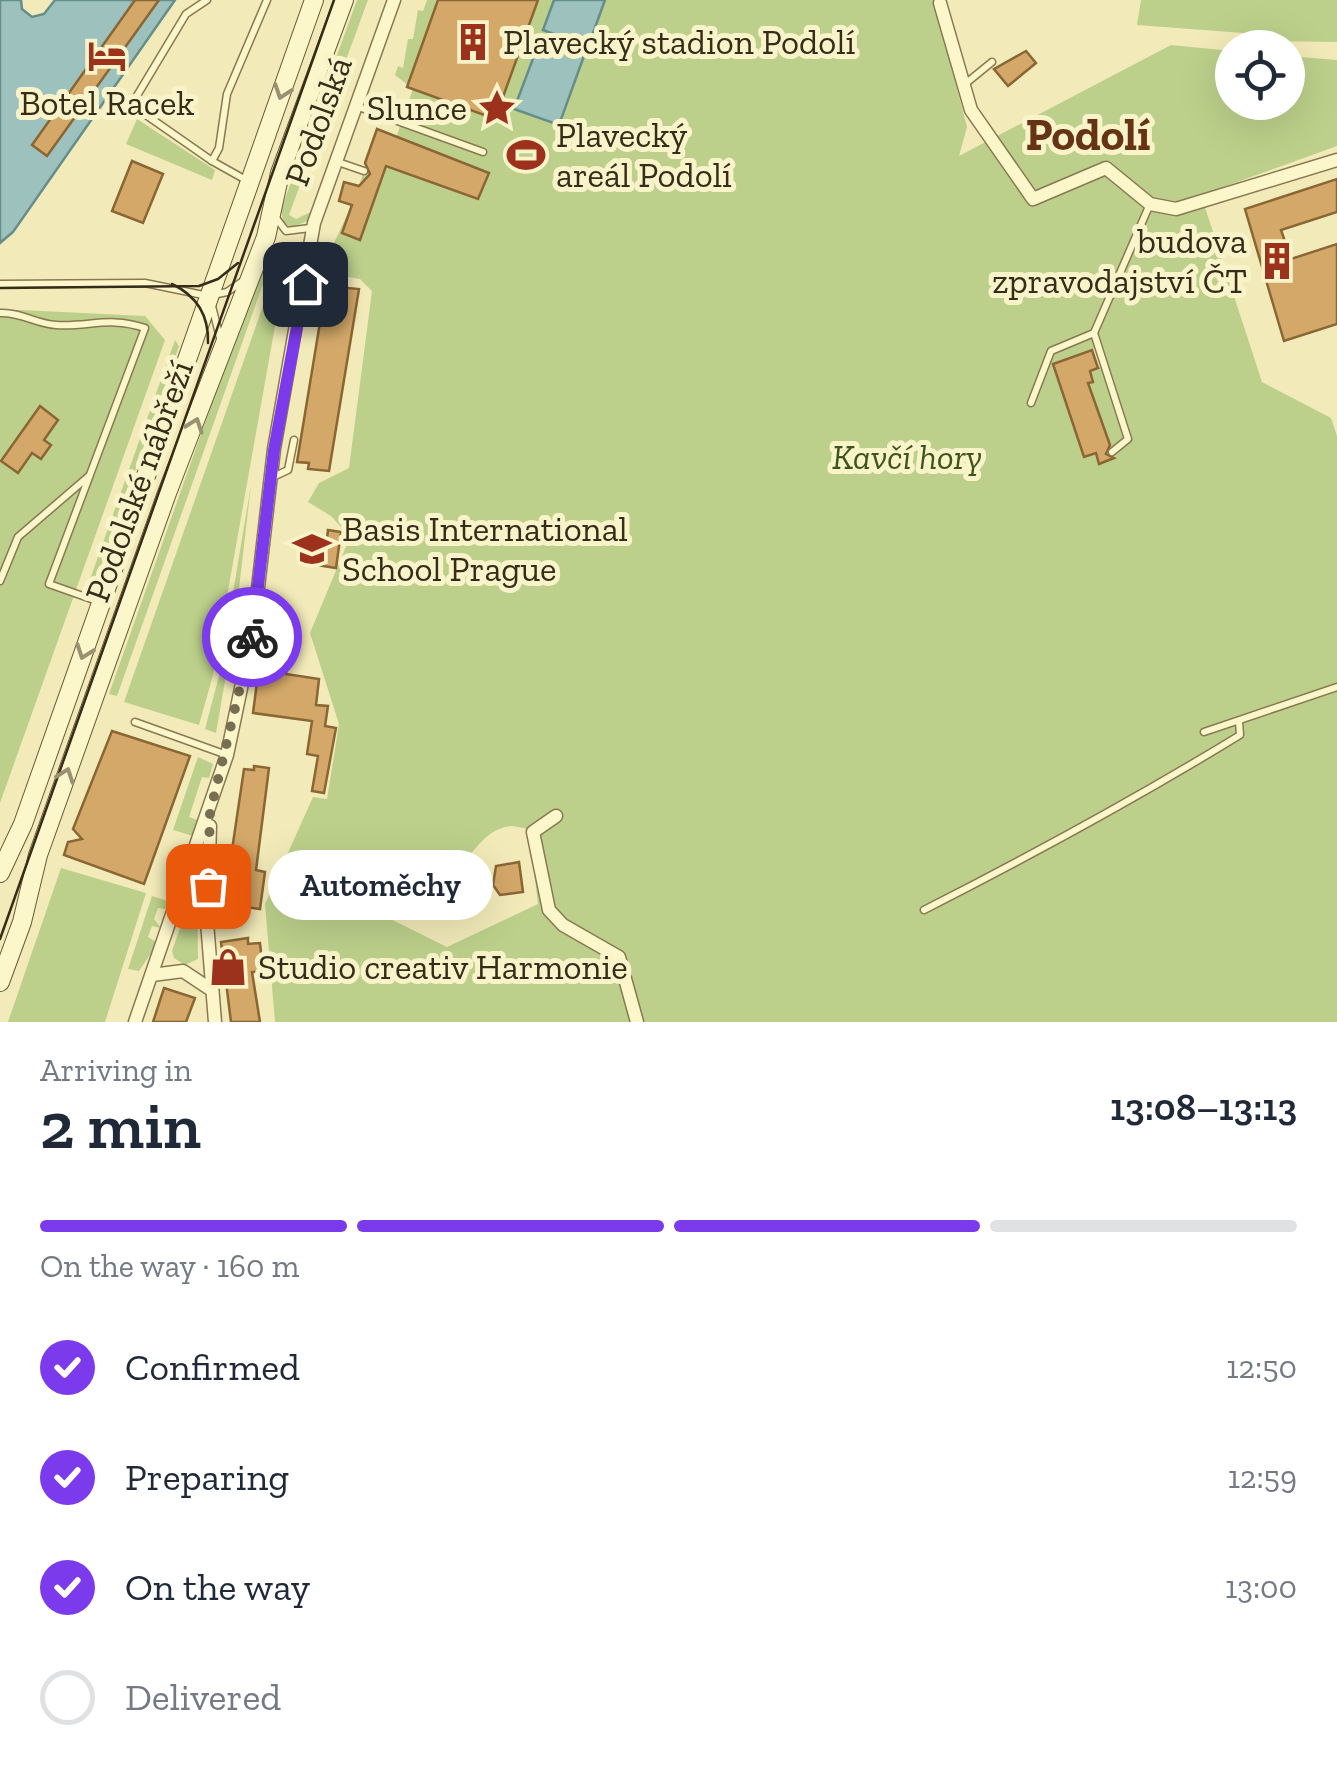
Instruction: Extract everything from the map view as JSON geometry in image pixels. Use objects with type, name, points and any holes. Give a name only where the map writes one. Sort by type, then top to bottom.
[{"type":"main road","name":"Podolské nábřeží","points":[[4,866],[102,602],[314,0]]},
{"type":"main road","name":"Podolské nábřeží","points":[[0,982],[22,922],[35,868],[274,214],[280,173],[339,2]]},
{"type":"main road","points":[[4,866],[14,880],[27,879],[35,868]]},
{"type":"street","name":"Podolská","points":[[135,1022],[228,755],[253,631],[271,477],[314,223],[394,0]]},
{"type":"street","points":[[940,3],[971,110],[1034,199],[1106,168],[1150,204],[1176,209],[1337,160]]},
{"type":"street","points":[[210,813],[210,990],[215,1022]]},
{"type":"street","points":[[556,816],[533,832],[546,904],[563,924],[620,957],[637,1022]]},
{"type":"street","points":[[152,974],[183,971],[210,990]]},
{"type":"lane","points":[[207,0],[186,14],[135,99],[136,108],[212,162],[251,182]]},
{"type":"lane","points":[[212,162],[219,148],[228,94],[267,0]]},
{"type":"lane","points":[[964,85],[992,62]]},
{"type":"lane","points":[[355,106],[483,152]]},
{"type":"lane","points":[[334,160],[364,171]]},
{"type":"lane","points":[[1112,452],[1128,439],[1094,333],[1150,204]]},
{"type":"lane","points":[[274,214],[286,232],[307,231],[314,223]]},
{"type":"lane","points":[[0,284],[161,284],[208,296],[236,288],[252,271]]},
{"type":"lane","points":[[208,296],[217,319],[220,356]]},
{"type":"lane","points":[[0,313],[17,312],[50,325],[122,320],[145,328],[49,584],[102,602]]},
{"type":"lane","points":[[1030,403],[1051,351],[1094,333]]},
{"type":"lane","points":[[271,477],[288,470],[294,440]]},
{"type":"lane","points":[[0,581],[18,537],[90,476]]},
{"type":"lane","points":[[1204,732],[1337,687]]},
{"type":"lane","points":[[924,910],[1080,830],[1240,735],[1239,721]]},
{"type":"lane","points":[[135,722],[228,755]]},
{"type":"green space","points":[[357,0],[368,0],[289,215],[296,219],[311,212],[309,220],[291,228],[283,221],[281,210]]},
{"type":"green space","name":"Kavčí hory","points":[[427,0],[934,0],[967,127],[959,156],[1171,45],[1215,49],[1215,120],[1305,120],[1305,57],[1337,60],[1337,146],[1201,195],[1262,382],[1331,418],[1337,436],[1337,1022],[275,1022],[265,904],[313,797],[327,799],[339,724],[310,633],[350,537],[331,516],[308,502],[319,483],[349,468],[372,291],[360,279],[320,272],[352,205],[339,201],[344,182],[359,186],[377,129],[396,138],[413,89],[395,75],[398,66],[403,68],[418,10],[423,11]],"holes":[[[1094,349],[1100,367],[1090,371],[1093,381],[1088,383],[1114,458],[1100,464],[1096,453],[1084,457],[1054,364]],[[512,826],[529,829],[538,904],[447,947],[348,898],[429,885],[453,872],[494,832]]]},
{"type":"green space","points":[[1141,0],[1337,0],[1337,42],[1305,42],[1305,30],[1215,31],[1137,25]]},
{"type":"green space","points":[[137,119],[215,170],[212,180],[126,144]]},
{"type":"green space","points":[[288,253],[213,675],[199,725],[124,702],[277,266]]},
{"type":"green space","points":[[263,259],[269,267],[117,696],[109,694]]},
{"type":"green space","points":[[0,309],[145,316],[165,340],[0,803]]},
{"type":"green space","points":[[175,340],[179,346],[96,581],[88,585]]},
{"type":"green space","points":[[251,485],[237,606],[246,612],[246,620],[236,620],[234,637],[243,642],[242,649],[230,652],[216,733],[205,729],[219,676]]},
{"type":"green space","points":[[198,757],[213,764],[209,778],[202,777],[189,817],[200,821],[193,836],[173,830]]},
{"type":"green space","points":[[61,868],[146,893],[105,1022],[8,1022]]},
{"type":"green space","points":[[197,879],[198,959],[185,965],[174,958],[172,951]]},
{"type":"green space","points":[[152,896],[171,902],[171,910],[158,908],[154,919],[161,928],[152,926],[148,937],[158,943],[139,971],[128,969]]},
{"type":"water","points":[[0,0],[21,0],[22,9],[32,17],[44,14],[55,0],[175,0],[13,232],[0,243]]},
{"type":"water","points":[[554,0],[605,0],[588,47],[543,30]]},
{"type":"water","points":[[540,40],[584,56],[559,125],[514,109]]},
{"type":"building","name":"Botel Racek","points":[[135,0],[159,0],[47,156],[32,145]]},
{"type":"building","name":"Plavecký stadion Podolí","points":[[438,0],[538,0],[495,119],[407,87]]},
{"type":"building","points":[[1026,51],[1036,63],[1008,86],[994,69]]},
{"type":"building","points":[[377,129],[489,173],[478,199],[386,166],[360,240],[342,233],[352,205],[339,201],[344,182],[359,186],[370,174],[365,163]]},
{"type":"building","points":[[132,161],[163,174],[143,223],[112,211]]},
{"type":"building","name":"budova zpravodajství ČT","points":[[1337,179],[1337,212],[1281,230],[1291,259],[1337,244],[1337,324],[1284,341],[1245,209]]},
{"type":"building","points":[[326,286],[359,289],[329,471],[308,469],[309,463],[297,462]]},
{"type":"building","points":[[1092,350],[1098,368],[1090,371],[1093,382],[1088,383],[1110,445],[1106,454],[1114,458],[1099,464],[1096,453],[1084,457],[1053,364]]},
{"type":"building","points":[[40,406],[58,420],[44,440],[51,445],[41,459],[32,453],[18,473],[1,461]]},
{"type":"building","points":[[328,530],[341,532],[336,568],[298,562],[302,537],[327,538]]},
{"type":"building","points":[[264,628],[291,632],[286,674],[319,679],[316,705],[328,706],[325,726],[336,728],[324,793],[312,791],[318,756],[307,754],[312,721],[253,713]]},
{"type":"building","points":[[112,731],[190,756],[144,884],[64,855],[68,842],[82,839],[73,829]]},
{"type":"building","points":[[254,766],[269,768],[256,870],[265,872],[260,909],[224,904],[244,769],[254,770]]},
{"type":"building","points":[[519,862],[523,892],[500,895],[493,885],[496,866]]},
{"type":"building","points":[[248,938],[248,944],[260,943],[263,971],[252,972],[260,1022],[231,1022],[221,942]]},
{"type":"building","points":[[164,988],[195,998],[186,1022],[153,1022]]},
{"type":"tram line","points":[[0,939],[334,0]]},
{"type":"tram line","points":[[0,288],[199,286],[218,279],[238,263]]},
{"type":"tram line","points":[[172,284],[200,308],[208,343]]},
{"type":"way so far","points":[[208,886],[210,813],[228,755],[252,637]]},
{"type":"place","name":"Plavecký stadion Podolí","points":[[473,42]]},
{"type":"place","name":"Botel Racek","points":[[107,56]]},
{"type":"place","name":"Slunce","points":[[497,108]]},
{"type":"place","name":"Plavecký areál Podolí","points":[[526,155]]},
{"type":"place","name":"budova zpravodajství ČT","points":[[1277,261]]},
{"type":"place","name":"Basis International School Prague","points":[[312,549]]},
{"type":"place","name":"Automěchy","points":[[208,886]]},
{"type":"place","name":"Studio creativ Harmonie","points":[[228,967]]},
{"type":"district","name":"Podolí","points":[[1088,135]]},
{"type":"route","points":[[252,637],[274,450],[305,284]]}]
